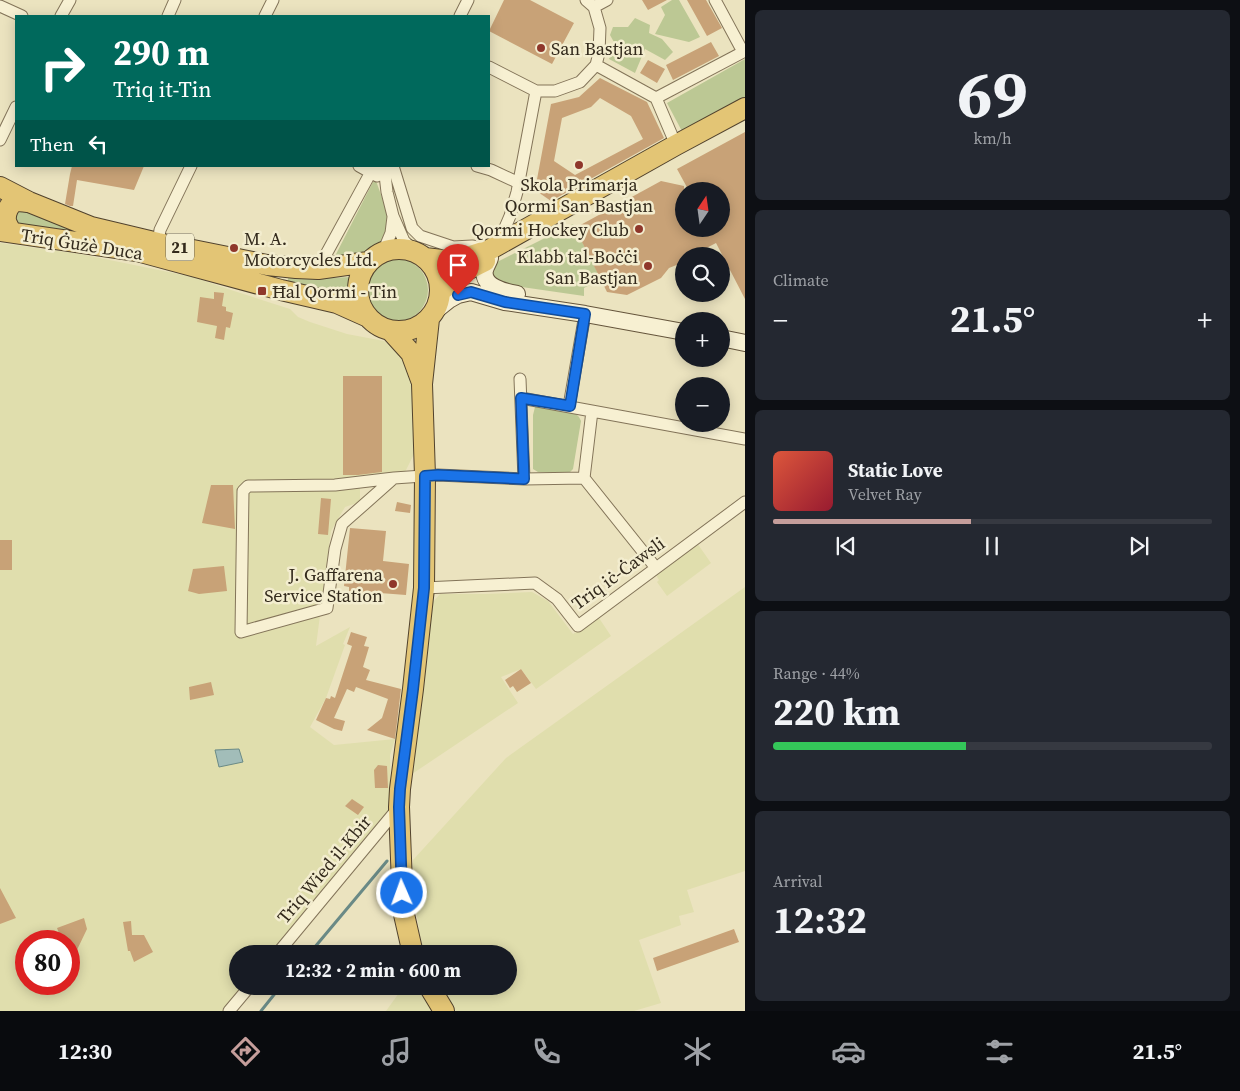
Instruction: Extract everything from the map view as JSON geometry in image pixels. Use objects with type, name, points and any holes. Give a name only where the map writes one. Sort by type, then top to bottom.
[{"type":"highway","points":[[432,315],[419,327],[406,332],[392,332],[373,324],[359,303],[357,289],[360,275],[376,257],[394,249],[405,249],[442,260],[458,260],[492,251],[516,224],[676,145],[745,108]]},
{"type":"highway","points":[[441,291],[492,251],[745,122]]},
{"type":"highway","name":"21","points":[[0,188],[91,227],[267,265],[318,269],[376,257]]},
{"type":"highway","points":[[6,232],[8,208],[12,203],[18,201],[29,202]]},
{"type":"highway","name":"Triq Ġużè Duca","points":[[6,232],[137,252],[337,303],[366,316]]},
{"type":"highway","points":[[411,945],[403,910],[399,807],[424,588],[425,476],[422,384],[432,315],[440,298],[441,291],[439,279],[434,268],[420,255]]},
{"type":"highway","points":[[392,332],[411,353],[422,384]]},
{"type":"highway","points":[[434,995],[444,1011]]},
{"type":"main road","points":[[492,251],[485,269],[485,276],[488,282],[504,292],[675,320]]},
{"type":"main road","points":[[432,315],[449,300],[458,295],[471,292],[505,302],[675,330]]},
{"type":"main road","points":[[730,330],[745,332]]},
{"type":"main road","points":[[730,340],[745,342]]},
{"type":"street","points":[[62,15],[70,0]]},
{"type":"street","points":[[168,15],[175,0]]},
{"type":"street","points":[[266,15],[273,0]]},
{"type":"street","points":[[460,15],[468,0]]},
{"type":"street","points":[[490,68],[536,91],[555,91],[580,82],[596,65],[599,53],[600,28],[590,4],[607,0]]},
{"type":"street","points":[[656,98],[744,52],[715,0]]},
{"type":"street","points":[[0,6],[20,15]]},
{"type":"street","points":[[596,65],[656,98],[676,145]]},
{"type":"street","points":[[516,224],[519,183],[536,91]]},
{"type":"street","points":[[0,140],[15,109]]},
{"type":"street","points":[[158,243],[160,230],[191,167]]},
{"type":"street","points":[[384,167],[387,192],[393,216],[404,241],[420,255]]},
{"type":"street","points":[[393,167],[412,228],[420,236],[453,247],[472,246],[492,251]]},
{"type":"street","points":[[481,167],[492,170],[519,183]]},
{"type":"street","points":[[318,269],[373,169],[387,192]]},
{"type":"street","points":[[376,257],[391,233],[393,216]]},
{"type":"street","points":[[570,406],[585,314]]},
{"type":"street","points":[[520,379],[524,479]]},
{"type":"street","points":[[521,398],[745,439]]},
{"type":"street","points":[[592,411],[584,478],[656,568]]},
{"type":"street","points":[[394,478],[342,524],[335,549],[327,608],[240,632],[243,491],[248,486],[335,485],[394,478],[438,475],[524,479],[584,478]]},
{"type":"street","name":"Triq iċ-Ċawsli","points":[[424,588],[535,583],[556,599],[578,626],[745,502]]},
{"type":"street","name":"Triq Wied il-Kbir","points":[[284,945],[399,807]]},
{"type":"street","points":[[229,1011],[242,995]]},
{"type":"shaded area","points":[[0,243],[80,254],[193,277],[290,309],[298,317],[310,322],[347,334],[384,341],[399,352],[413,374],[418,446],[404,474],[360,486],[360,502],[345,507],[331,531],[316,646],[350,627],[326,698],[310,727],[334,745],[395,739],[390,755],[391,809],[281,945],[229,945],[229,995],[241,995],[228,1011],[0,1011]]},
{"type":"shaded area","points":[[697,543],[711,563],[667,596],[657,582],[659,580],[656,575]]},
{"type":"shaded area","points":[[745,587],[745,871],[687,890],[694,912],[679,916],[681,925],[639,940],[661,1003],[634,1011],[456,1011],[446,995],[517,995],[517,945],[422,945],[412,885],[413,860],[506,758]]},
{"type":"shaded area","points":[[532,592],[548,601],[573,634],[599,618],[611,636],[536,689],[521,669],[501,677],[518,703],[412,774],[411,761],[433,602],[440,594]]},
{"type":"shaded area","points":[[398,995],[424,995],[434,1011],[386,1011]]},
{"type":"green space","points":[[672,0],[679,0],[700,37],[689,42],[655,34],[665,15],[661,7]]},
{"type":"green space","points":[[635,18],[650,25],[649,33],[662,39],[673,52],[665,60],[645,49],[635,73],[609,59],[615,44],[610,35],[613,27],[628,27]]},
{"type":"green space","points":[[745,59],[745,101],[684,135],[667,103]]},
{"type":"green space","points":[[375,178],[390,220],[382,244],[364,255],[333,260]]},
{"type":"green space","points":[[18,208],[258,271],[257,275],[15,224],[14,212]]},
{"type":"green space","points":[[573,224],[601,279],[584,288],[584,296],[501,284],[492,277],[490,269],[495,263]]},
{"type":"green space","points":[[397,259],[414,264],[419,268],[423,273],[428,290],[423,307],[419,312],[414,316],[397,321],[380,316],[375,312],[371,307],[366,290],[371,273],[375,268],[380,264]]},
{"type":"green space","points":[[289,275],[329,278],[351,277],[349,289],[351,301],[287,283]]},
{"type":"green space","points":[[541,406],[575,413],[581,421],[573,469],[568,474],[538,472],[533,469],[533,415],[535,407]]},
{"type":"water","points":[[239,749],[243,762],[219,767],[215,750]]},
{"type":"building","name":"San Bastjan","points":[[504,0],[530,0],[574,23],[552,64],[490,32]]},
{"type":"building","points":[[642,0],[667,0],[648,10]]},
{"type":"building","points":[[687,0],[706,0],[722,28],[707,36]]},
{"type":"building","points":[[711,42],[719,56],[673,80],[666,65]]},
{"type":"building","points":[[648,60],[665,69],[657,83],[640,73]]},
{"type":"building","points":[[600,78],[647,102],[664,138],[551,201],[535,190],[551,104],[579,97]],"holes":[[[600,98],[631,116],[643,139],[575,175],[554,161],[562,118],[591,107]]]},
{"type":"building","points":[[745,132],[745,299],[730,270],[730,247],[718,247],[716,243],[708,247],[675,247],[675,266],[669,268],[661,278],[627,295],[607,292],[575,228],[661,181],[675,184],[675,238],[730,238],[730,182],[684,182],[677,169]]},
{"type":"building","points":[[72,167],[144,167],[134,190],[77,180],[73,206],[65,204]]},
{"type":"building","points":[[214,292],[224,293],[222,306],[226,307],[226,311],[233,313],[230,328],[226,327],[224,340],[215,338],[217,326],[197,322],[200,297],[214,299]]},
{"type":"building","points":[[343,376],[382,376],[382,472],[343,475]]},
{"type":"building","points":[[211,485],[233,485],[235,529],[202,523]]},
{"type":"building","points":[[321,498],[331,499],[328,535],[318,534]]},
{"type":"building","points":[[397,502],[411,505],[410,513],[395,511]]},
{"type":"building","points":[[350,528],[386,531],[383,561],[409,564],[406,595],[380,593],[380,596],[349,592],[349,587],[344,586]]},
{"type":"building","points":[[0,540],[12,540],[12,570],[0,570]]},
{"type":"building","points":[[224,566],[227,591],[199,594],[188,591],[193,569]]},
{"type":"building","points":[[351,632],[367,637],[364,646],[369,647],[363,667],[370,670],[366,680],[401,689],[395,739],[367,730],[382,718],[388,699],[356,687],[354,692],[347,689],[334,718],[345,721],[342,731],[316,720],[326,698],[330,699],[331,696],[335,698],[352,646],[347,644]]},
{"type":"building","points":[[521,669],[531,683],[517,692],[513,686],[510,688],[505,680]]},
{"type":"building","points":[[211,682],[214,695],[190,700],[189,687]]},
{"type":"building","points":[[378,765],[387,766],[388,788],[375,788],[374,770]]},
{"type":"building","points":[[352,799],[364,807],[358,815],[345,806]]},
{"type":"building","points":[[0,888],[16,918],[0,924]]},
{"type":"building","points":[[84,918],[87,929],[80,944],[80,930],[58,930],[57,928]]},
{"type":"building","points":[[131,921],[132,935],[144,935],[153,952],[134,962],[130,951],[128,951],[123,922]]},
{"type":"building","points":[[734,929],[739,942],[657,971],[653,958]]},
{"type":"waterway","points":[[317,945],[387,861]]},
{"type":"waterway","points":[[261,1011],[274,995]]},
{"type":"place","name":"San Bastjan","points":[[541,48]]},
{"type":"place","name":"Skola Primarja Qormi San Bastjan","points":[[579,165]]},
{"type":"place","name":"Qormi Hockey Club","points":[[639,229]]},
{"type":"place","name":"M. A. Motorcycles Ltd.","points":[[234,248]]},
{"type":"place","name":"Klabb tal-Boċċi San Bastjan","points":[[648,266]]},
{"type":"place","name":"Ħal Qormi - Tin","points":[[262,291]]},
{"type":"place","name":"J. Gaffarena Service Station","points":[[393,584]]},
{"type":"route","points":[[402,893],[399,807],[424,588],[425,476],[524,479],[521,398],[570,406],[585,314],[505,302],[471,292],[458,295]]}]
